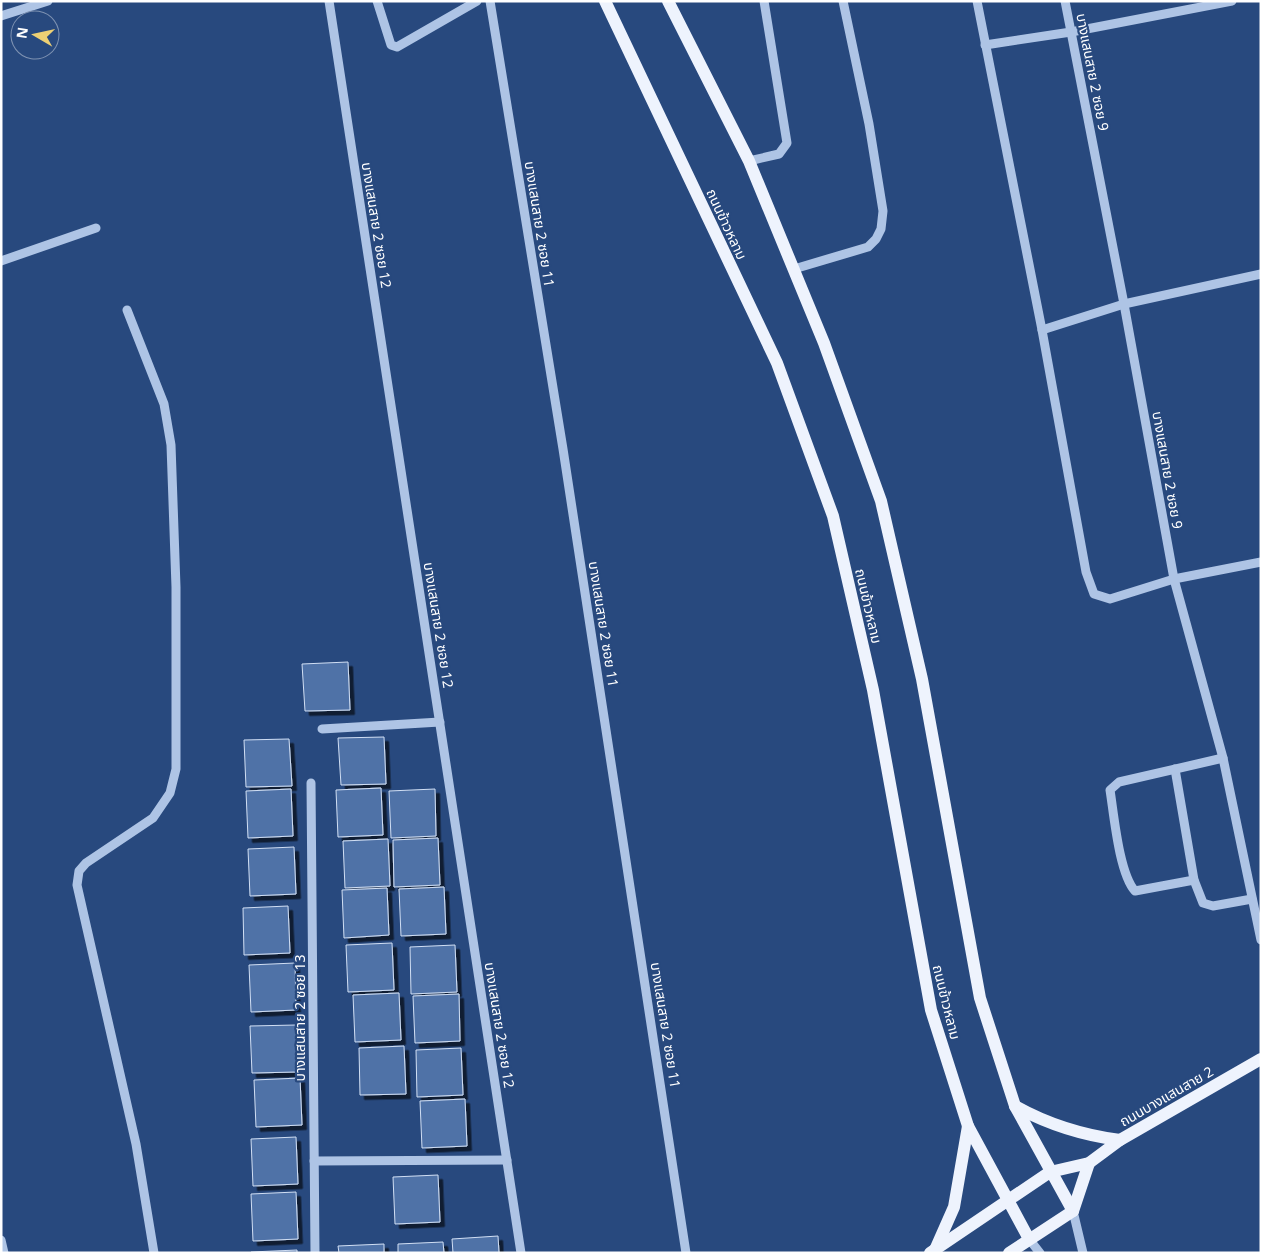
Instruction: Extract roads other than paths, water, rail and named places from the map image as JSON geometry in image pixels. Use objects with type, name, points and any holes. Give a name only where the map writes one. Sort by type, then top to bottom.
[{"type":"main road","name":"ถนนข้าวหลาม","points":[[605,1],[777,363],[832,516],[872,690],[931,1010],[968,1126],[1029,1239]]},
{"type":"main road","points":[[668,1],[749,162],[824,343],[881,501],[922,679],[980,998],[1015,1106],[1073,1211]]},
{"type":"main road","name":"ถนนบางแสนสาย 2","points":[[932,1251],[1050,1172],[1089,1163],[1120,1140],[1261,1059]]},
{"type":"main road","points":[[1015,1106],[1042,1121],[1069,1131],[1120,1140]]},
{"type":"main road","points":[[932,1251],[954,1207],[968,1126]]},
{"type":"main road","points":[[1010,1253],[1073,1211],[1089,1163]]},
{"type":"street","points":[[1,16],[48,1]]},
{"type":"street","name":"บางแสนสาย 2 ซอย 12","points":[[328,1],[521,1253]]},
{"type":"street","points":[[377,1],[391,45],[397,47],[403,46],[477,1]]},
{"type":"street","name":"บางแสนสาย 2 ซอย 11","points":[[490,1],[563,449],[686,1253]]},
{"type":"street","points":[[749,162],[779,154],[787,143],[764,1]]},
{"type":"street","points":[[794,269],[868,247],[876,239],[881,229],[883,212],[870,133],[843,1]]},
{"type":"street","points":[[977,1],[1042,330],[1086,572],[1094,594],[1110,599],[1174,579],[1261,562]]},
{"type":"street","name":"บางแสนสาย 2 ซอย 9","points":[[1065,1],[1124,304],[1174,579],[1224,758],[1261,940]]},
{"type":"street","points":[[985,45],[1071,32],[1232,1]]},
{"type":"street","points":[[1,261],[96,228]]},
{"type":"street","points":[[1042,330],[1124,304],[1261,274]]},
{"type":"street","points":[[127,310],[164,404],[171,446],[176,588],[176,769],[170,793],[153,818],[86,863],[80,871],[77,885],[136,1144],[154,1253]]},
{"type":"street","points":[[322,729],[440,722]]},
{"type":"street","points":[[1194,880],[1135,891],[1129,884],[1118,840],[1110,790],[1114,784],[1224,758]]},
{"type":"street","points":[[1175,769],[1194,880],[1203,903],[1213,906],[1252,899]]},
{"type":"street","name":"บางแสนสาย 2 ซอย 13","points":[[311,783],[315,1253]]},
{"type":"street","points":[[314,1161],[507,1160]]},
{"type":"street","points":[[1073,1211],[1083,1253]]},
{"type":"street","points":[[1029,1239],[1040,1253]]},
{"type":"street","points":[[1,1240],[4,1253]]}]
